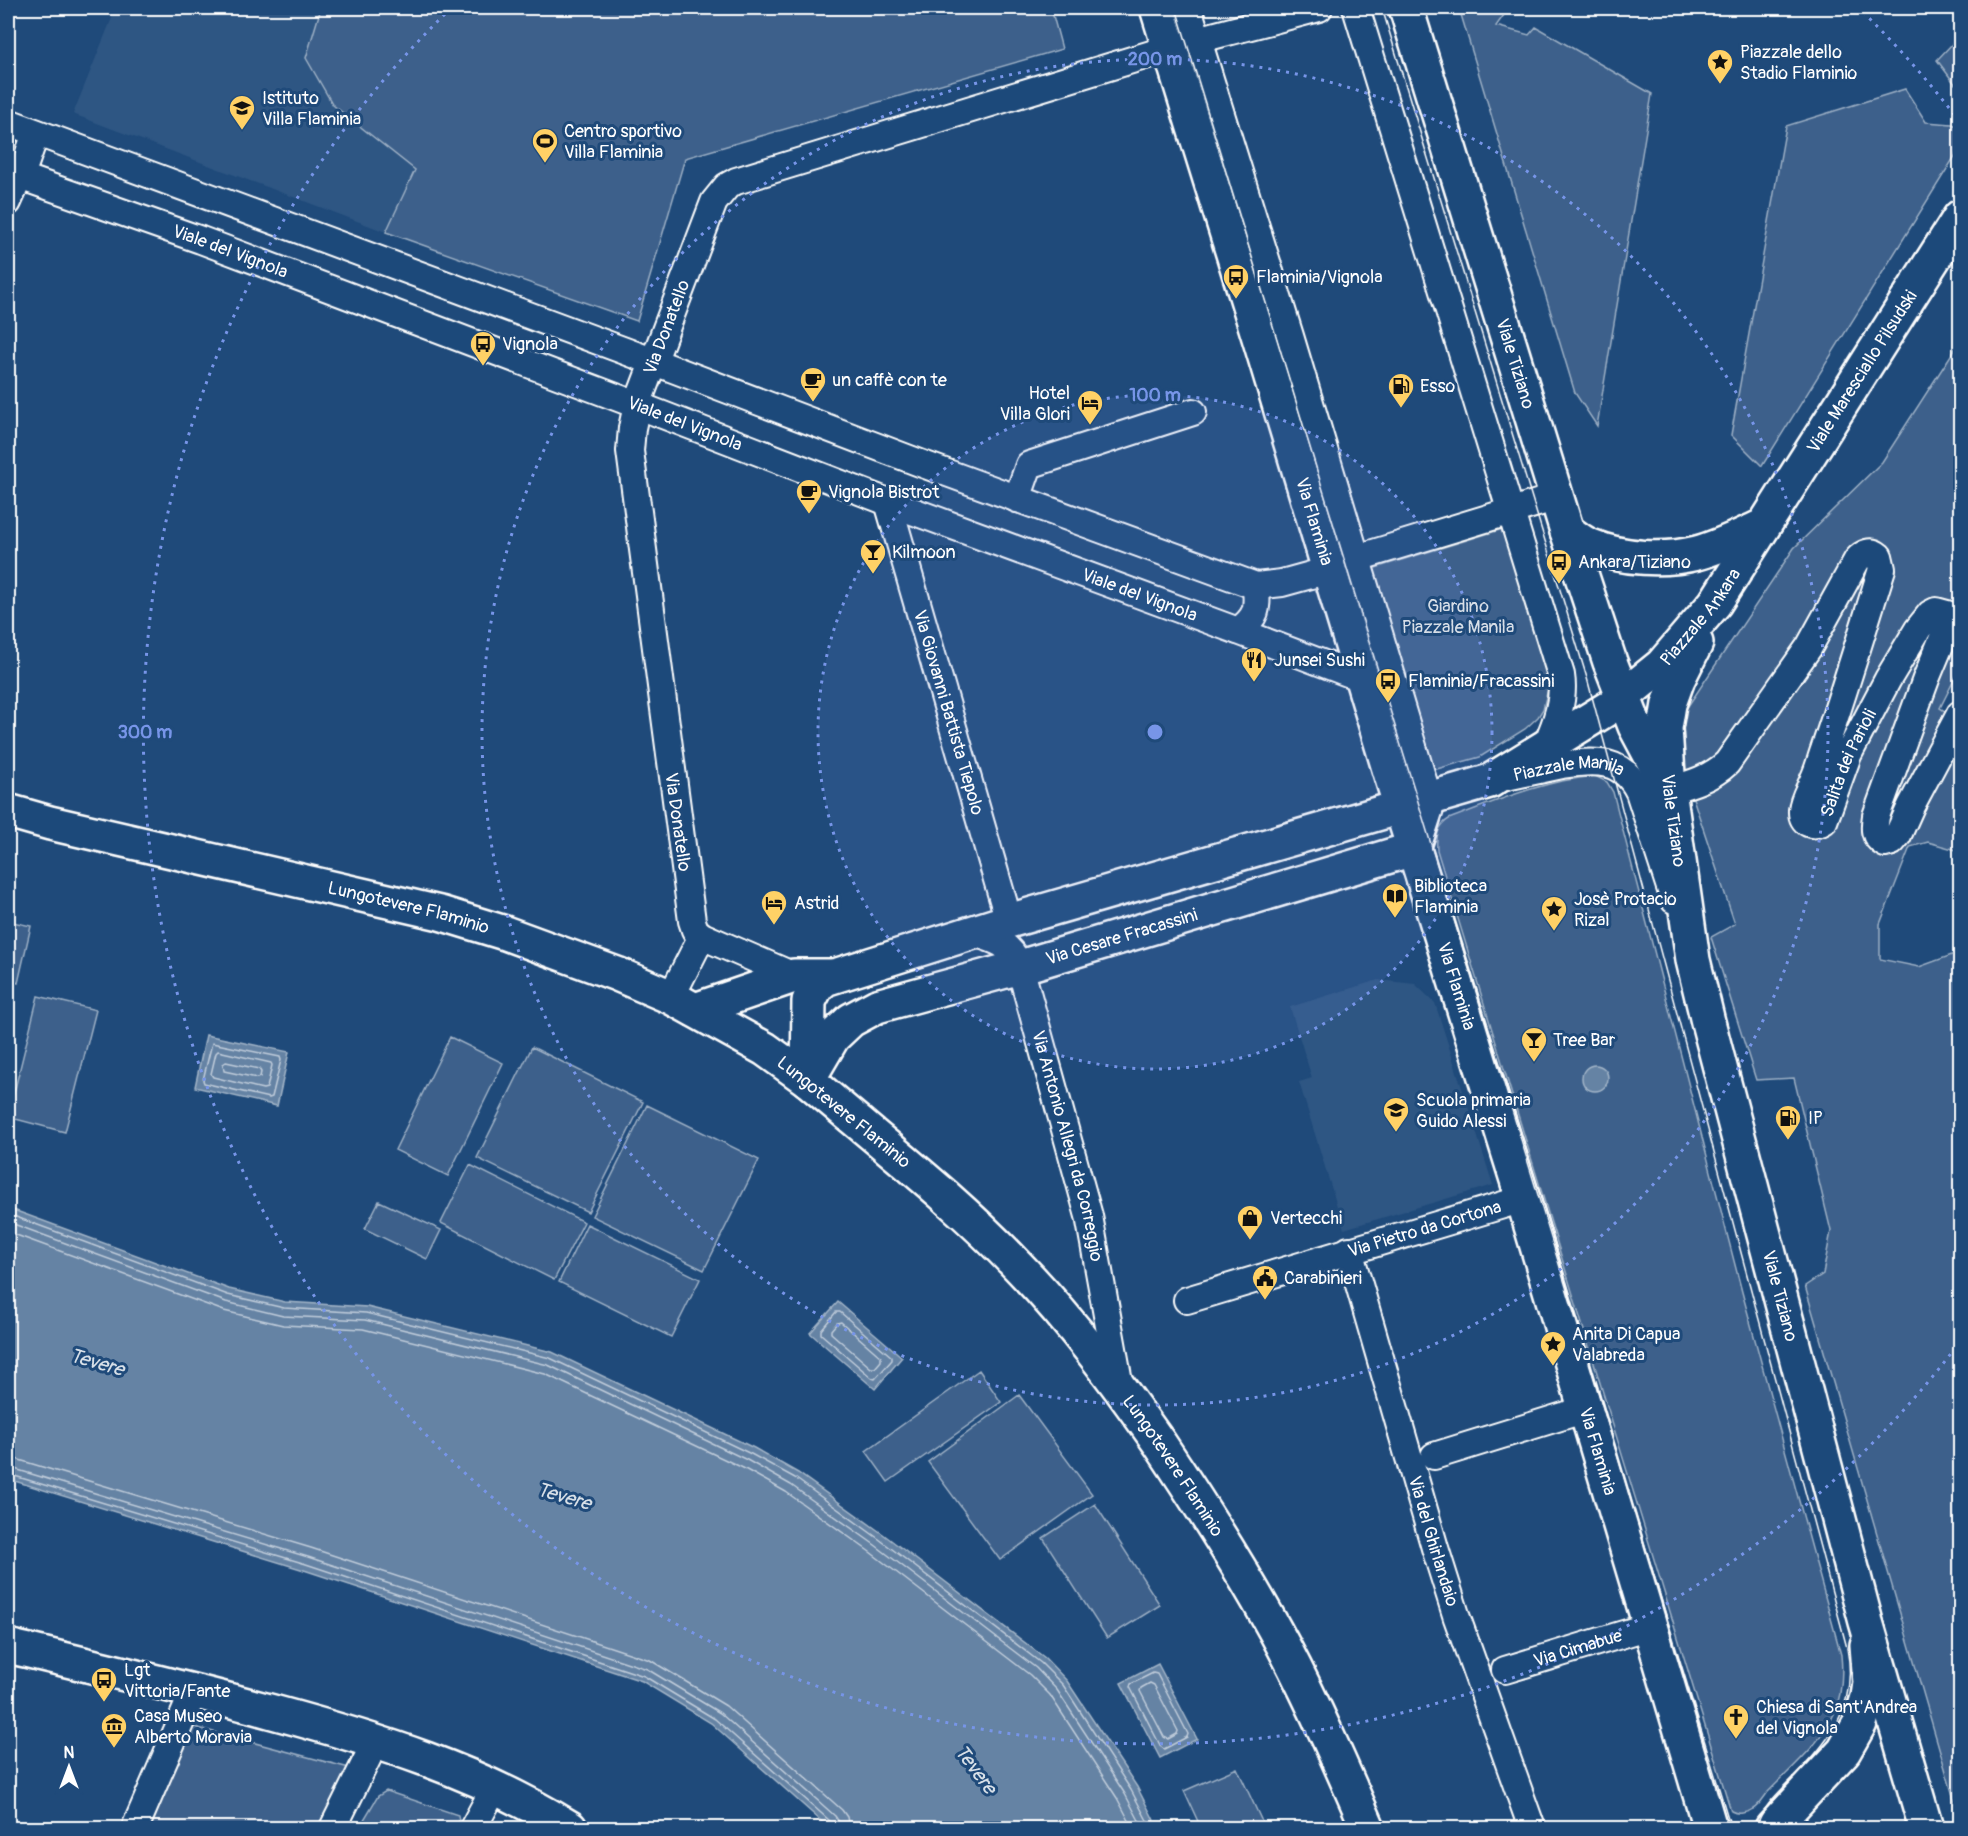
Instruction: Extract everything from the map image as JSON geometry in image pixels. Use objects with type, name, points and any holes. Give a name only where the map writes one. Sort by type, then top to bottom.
[{"type":"main road","name":"Via Flaminia","points":[[1157,8],[1184,45],[1253,318],[1343,564],[1361,678],[1415,803],[1413,849],[1523,1199],[1710,1828]]},
{"type":"main road","name":"Viale Tiziano","points":[[1406,8],[1567,531],[1623,696],[1635,726],[1669,789],[1693,960],[1714,1046],[1866,1622],[1926,1828]]},
{"type":"main road","name":"Viale Maresciallo Pilsudski","points":[[1763,526],[1960,217]]},
{"type":"main road","points":[[1567,531],[1590,546],[1606,551],[1663,557],[1697,553],[1763,526]]},
{"type":"main road","name":"Piazzale Ankara","points":[[1623,696],[1662,665],[1715,603],[1763,526]]},
{"type":"main road","points":[[1669,789],[1665,728],[1669,704],[1678,679],[1715,603]]},
{"type":"main road","name":"Piazzale Manila","points":[[1415,803],[1490,781],[1623,696]]},
{"type":"main road","points":[[808,1080],[809,1002],[817,986],[825,979],[1009,921],[1415,803]]},
{"type":"main road","name":"Lungotevere Flaminio","points":[[8,811],[50,823],[440,913],[539,945],[683,1004],[765,1049],[808,1080],[903,1157],[978,1224],[1054,1304],[1120,1387],[1206,1515],[1274,1630],[1368,1828]]},
{"type":"main road","name":"Via Cesare Fracassini","points":[[808,1080],[833,1037],[851,1020],[869,1009],[1020,967],[1413,849]]},
{"type":"main road","points":[[683,1004],[794,976],[832,976]]},
{"type":"main road","points":[[1772,1828],[1844,1751],[1860,1723],[1870,1683],[1866,1622]]},
{"type":"main road","points":[[8,1646],[194,1691],[376,1741],[442,1764],[495,1787],[570,1828]]},
{"type":"street","name":"Via Flaminia","points":[[1184,45],[1188,8]]},
{"type":"street","name":"Via Donatello","points":[[702,936],[695,930],[692,921],[630,451],[637,405],[714,202],[727,186],[736,181],[1184,45],[1319,8]]},
{"type":"street","points":[[1356,8],[1561,675],[1562,698],[1546,746]]},
{"type":"street","points":[[8,122],[1256,586],[1282,583],[1557,497]]},
{"type":"street","points":[[8,202],[13,174],[25,164],[36,133]]},
{"type":"street","name":"Viale del Vignola","points":[[13,174],[201,240],[888,502],[1361,678]]},
{"type":"street","points":[[1017,499],[1029,465],[1193,412]]},
{"type":"street","name":"Via Giovanni Battista Tiepolo","points":[[888,502],[1009,921]]},
{"type":"street","name":"Salita dei Parioli","points":[[1669,789],[1696,782],[1715,773],[1727,763],[1809,647],[1857,560],[1869,552],[1879,556],[1882,568],[1849,675],[1815,776],[1803,803],[1804,820],[1815,824],[1824,821],[1848,756],[1888,679],[1918,629],[1930,614],[1936,611],[1947,614],[1948,626],[1876,816],[1875,835],[1879,841],[1885,844],[1892,842],[1898,836],[1914,800],[1960,714]]},
{"type":"street","name":"Via Flaminia","points":[[1343,564],[1415,803]]},
{"type":"street","points":[[1238,631],[1249,622],[1257,609],[1256,586]]},
{"type":"street","name":"Piazzale Manila","points":[[1490,781],[1552,767],[1592,761],[1610,764],[1628,775],[1639,792],[1693,960]]},
{"type":"street","name":"Via Antonio Allegri da Correggio","points":[[973,933],[1006,946],[1012,951],[1020,967],[1089,1216],[1120,1387]]},
{"type":"street","points":[[683,1004],[702,936],[794,976]]},
{"type":"street","name":"Via Pietro da Cortona","points":[[1187,1300],[1523,1199]]},
{"type":"street","name":"Via del Ghirlandaio","points":[[1349,1250],[1457,1618],[1532,1828]]},
{"type":"street","points":[[1434,1456],[1586,1409]]},
{"type":"street","name":"Via Cimabue","points":[[1505,1670],[1650,1626]]},
{"type":"street","points":[[135,1828],[194,1691]]},
{"type":"street","points":[[333,1828],[376,1741]]},
{"type":"street","points":[[473,1828],[495,1787]]},
{"type":"shaded area","name":"Istituto Villa Flaminia","points":[[116,8],[321,8],[306,58],[333,105],[415,170],[386,232],[73,114]]},
{"type":"shaded area","name":"Scuola primaria Guido Alessi","points":[[1378,980],[1415,984],[1435,1003],[1493,1185],[1344,1229],[1299,1082],[1312,1078],[1290,1007]]},
{"type":"green space","name":"Centro sportivo Villa Flaminia","points":[[321,8],[1051,8],[1062,49],[685,158],[637,321],[386,232],[415,170],[333,105],[306,58]]},
{"type":"green space","points":[[1459,8],[1509,8],[1496,26],[1529,35],[1536,27],[1652,94],[1597,426],[1575,393]]},
{"type":"green space","points":[[1960,32],[1960,78],[1955,84],[1937,60]]},
{"type":"green space","points":[[1905,89],[1926,122],[1952,124],[1960,127],[1960,148],[1762,466],[1731,435],[1786,126]]},
{"type":"green space","points":[[1960,341],[1960,668],[1940,708],[1960,721],[1960,851],[1928,842],[1910,847],[1880,924],[1880,959],[1919,967],[1960,952],[1960,1820],[1805,1286],[1823,1274],[1831,1231],[1794,1078],[1756,1080],[1711,937],[1735,924],[1686,777],[1682,715],[1794,548],[1882,462]]},
{"type":"green space","name":"Giardino Piazzale Manila","points":[[1506,528],[1548,678],[1543,709],[1525,729],[1480,757],[1433,770],[1372,569]]},
{"type":"green space","points":[[1595,776],[1607,782],[1613,792],[1742,1292],[1841,1655],[1840,1692],[1837,1707],[1828,1726],[1813,1746],[1757,1806],[1742,1813],[1731,1811],[1437,850],[1438,832],[1449,819],[1539,787]]},
{"type":"green space","points":[[8,921],[31,926],[18,983],[8,980]]},
{"type":"green space","points":[[38,996],[96,1010],[65,1132],[8,1117]]},
{"type":"green space","points":[[450,1037],[503,1063],[448,1176],[395,1150]]},
{"type":"green space","points":[[532,1047],[643,1102],[588,1212],[477,1158]]},
{"type":"green space","points":[[647,1105],[759,1160],[704,1270],[592,1216]]},
{"type":"green space","points":[[470,1165],[584,1222],[554,1280],[441,1223]]},
{"type":"green space","points":[[379,1201],[441,1230],[427,1259],[365,1229]]},
{"type":"green space","points":[[587,1224],[700,1279],[671,1337],[559,1282]]},
{"type":"green space","points":[[979,1370],[1001,1402],[888,1482],[866,1451]]},
{"type":"green space","points":[[1019,1395],[1092,1494],[1000,1560],[928,1462]]},
{"type":"green space","points":[[1095,1504],[1160,1605],[1107,1638],[1043,1538]]},
{"type":"green space","points":[[191,1726],[353,1769],[321,1828],[142,1828]]},
{"type":"green space","points":[[1237,1768],[1265,1828],[1201,1828],[1184,1791]]},
{"type":"green space","points":[[386,1791],[458,1815],[460,1828],[359,1828],[378,1796]]},
{"type":"water","points":[[206,1035],[289,1052],[277,1106],[195,1087]]},
{"type":"water","points":[[1595,1065],[1604,1069],[1608,1078],[1604,1087],[1595,1091],[1586,1087],[1582,1078],[1586,1069]]},
{"type":"water","name":"Tevere","points":[[8,1208],[229,1289],[285,1302],[367,1307],[552,1352],[754,1448],[798,1473],[883,1534],[1045,1658],[1067,1681],[1137,1787],[1158,1828],[829,1828],[711,1723],[642,1681],[304,1570],[8,1479]]},
{"type":"water","points":[[838,1302],[902,1357],[875,1389],[810,1333]]},
{"type":"water","points":[[1158,1664],[1197,1739],[1160,1758],[1121,1683]]},
{"type":"tram line","points":[[1176,8],[1731,1828]]},
{"type":"tram line","points":[[1382,8],[1587,678],[1847,1648],[1850,1670],[1848,1690],[1844,1707],[1836,1724],[1815,1754],[1768,1804],[1756,1828]]},
{"type":"place","name":"Piazzale dello Stadio Flaminio","points":[[1720,85]]},
{"type":"place","name":"Istituto Villa Flaminia","points":[[242,131]]},
{"type":"place","name":"Centro sportivo Villa Flaminia","points":[[545,164]]},
{"type":"place","name":"Flaminia/Vignola","points":[[1236,300]]},
{"type":"place","name":"Vignola","points":[[483,367]]},
{"type":"place","name":"un caffè con te","points":[[813,403]]},
{"type":"place","name":"Esso","points":[[1401,409]]},
{"type":"place","name":"Hotel Villa Glori","points":[[1090,426]]},
{"type":"place","name":"Vignola Bistrot","points":[[809,515]]},
{"type":"place","name":"Kilmoon","points":[[873,575]]},
{"type":"place","name":"Ankara/Tiziano","points":[[1559,585]]},
{"type":"place","name":"Junsei Sushi","points":[[1254,683]]},
{"type":"place","name":"Flaminia/Fracassini","points":[[1388,704]]},
{"type":"place","name":"Biblioteca Flaminia","points":[[1395,919]]},
{"type":"place","name":"Astrid","points":[[774,926]]},
{"type":"place","name":"Josè Protacio Rizal","points":[[1554,932]]},
{"type":"place","name":"Tree Bar","points":[[1534,1063]]},
{"type":"place","name":"Scuola primaria Guido Alessi","points":[[1396,1133]]},
{"type":"place","name":"IP","points":[[1788,1141]]},
{"type":"place","name":"Vertecchi","points":[[1250,1241]]},
{"type":"place","name":"Carabinieri","points":[[1265,1301]]},
{"type":"place","name":"Anita Di Capua Valabreda","points":[[1553,1367]]},
{"type":"place","name":"Lgt Vittoria/Fante","points":[[104,1703]]},
{"type":"place","name":"Chiesa di Sant'Andrea del Vignola","points":[[1736,1740]]},
{"type":"place","name":"Casa Museo Alberto Moravia","points":[[114,1749]]}]
